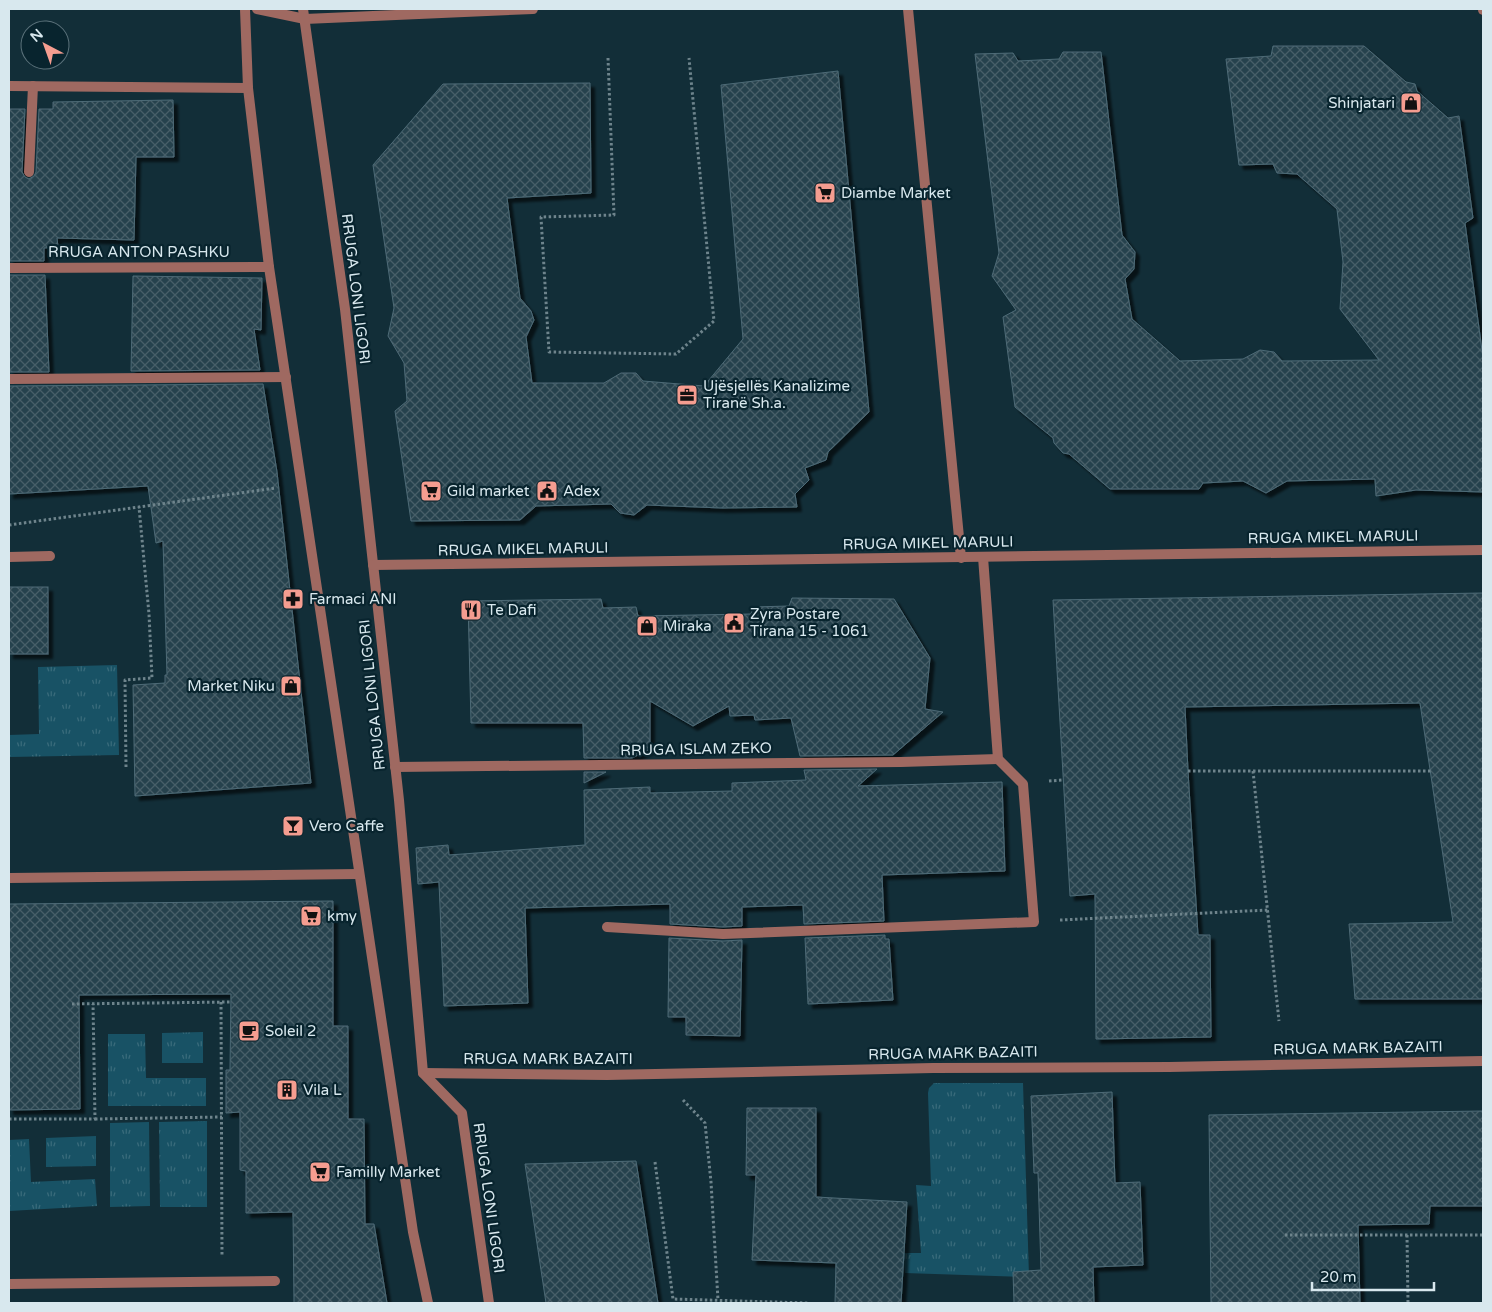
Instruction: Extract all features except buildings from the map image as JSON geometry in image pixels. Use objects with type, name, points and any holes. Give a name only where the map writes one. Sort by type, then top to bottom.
[{"type":"street","points":[[245,9],[248,88],[269,267],[412,1232],[428,1303]]},
{"type":"street","points":[[257,9],[304,14],[533,9]]},
{"type":"street","points":[[908,9],[961,558]]},
{"type":"street","name":"RRUGA LONI LIGORI","points":[[304,14],[345,309],[395,767],[423,1074],[462,1113],[489,1303]]},
{"type":"street","points":[[9,86],[248,88]]},
{"type":"street","points":[[29,172],[33,86]]},
{"type":"street","name":"RRUGA ANTON PASHKU","points":[[9,268],[269,267]]},
{"type":"street","points":[[9,379],[286,377]]},
{"type":"street","name":"RRUGA MIKEL MARULI","points":[[373,565],[1483,550]]},
{"type":"street","points":[[9,556],[50,556]]},
{"type":"street","points":[[607,927],[723,934],[1034,922],[1023,784],[998,759],[983,557]]},
{"type":"street","name":"RRUGA ISLAM ZEKO","points":[[395,767],[900,762],[998,759]]},
{"type":"street","points":[[9,878],[358,874]]},
{"type":"street","name":"RRUGA MARK BAZAITI","points":[[423,1074],[607,1075],[933,1068],[1169,1067],[1483,1061]]},
{"type":"street","points":[[9,1284],[274,1281]]},
{"type":"path","points":[[608,58],[614,215],[541,217],[549,352],[676,354],[714,321],[689,58]]},
{"type":"path","points":[[9,525],[284,487]]},
{"type":"path","points":[[126,768],[125,680],[152,678],[149,614],[139,507]]},
{"type":"path","points":[[1188,771],[1431,771]]},
{"type":"path","points":[[1252,771],[1279,1021]]},
{"type":"path","points":[[1046,781],[1063,780]]},
{"type":"path","points":[[1034,922],[1268,910]]},
{"type":"path","points":[[221,1002],[222,1281]]},
{"type":"path","points":[[72,1004],[231,1002]]},
{"type":"path","points":[[93,1004],[95,1119]]},
{"type":"path","points":[[658,1073],[705,1123],[711,1182],[718,1300]]},
{"type":"path","points":[[9,1119],[222,1117]]},
{"type":"path","points":[[655,1162],[673,1299],[808,1303]]},
{"type":"path","points":[[1284,1235],[1483,1235]]},
{"type":"path","points":[[1407,1235],[1408,1303]]},
{"type":"green space","points":[[117,665],[119,755],[9,757],[9,735],[39,734],[38,667]]},
{"type":"green space","points":[[203,1032],[203,1063],[162,1063],[162,1033]]},
{"type":"green space","points":[[108,1034],[145,1034],[146,1078],[206,1078],[206,1106],[108,1106]]},
{"type":"green space","points":[[934,1083],[1023,1083],[1029,1277],[905,1273],[903,1253],[921,1253],[916,1185],[931,1186],[928,1093],[929,1088]]},
{"type":"green space","points":[[207,1121],[207,1207],[160,1207],[159,1122]]},
{"type":"green space","points":[[149,1122],[150,1206],[110,1207],[110,1123]]},
{"type":"green space","points":[[96,1136],[96,1166],[46,1167],[46,1138]]},
{"type":"green space","points":[[29,1139],[31,1182],[95,1179],[97,1206],[9,1211],[9,1140]]},
{"type":"place","name":"Shinjatari","points":[[1411,103]]},
{"type":"place","name":"Diambe Market","points":[[825,193]]},
{"type":"place","name":"Ujësjellës Kanalizime Tiranë Sh.a.","points":[[687,395]]},
{"type":"place","name":"Gild market","points":[[431,491]]},
{"type":"place","name":"Adex","points":[[547,491]]},
{"type":"place","name":"Farmaci ANI","points":[[293,599]]},
{"type":"place","name":"Te Dafi","points":[[471,610]]},
{"type":"place","name":"Zyra Postare Tirana 15 - 1061","points":[[734,623]]},
{"type":"place","name":"Miraka","points":[[647,626]]},
{"type":"place","name":"Market Niku","points":[[291,686]]},
{"type":"place","name":"Vero Caffe","points":[[293,826]]},
{"type":"place","name":"kmy","points":[[311,916]]},
{"type":"place","name":"Soleil 2","points":[[249,1031]]},
{"type":"place","name":"Vila L","points":[[287,1090]]},
{"type":"place","name":"Familly Market","points":[[320,1172]]}]
